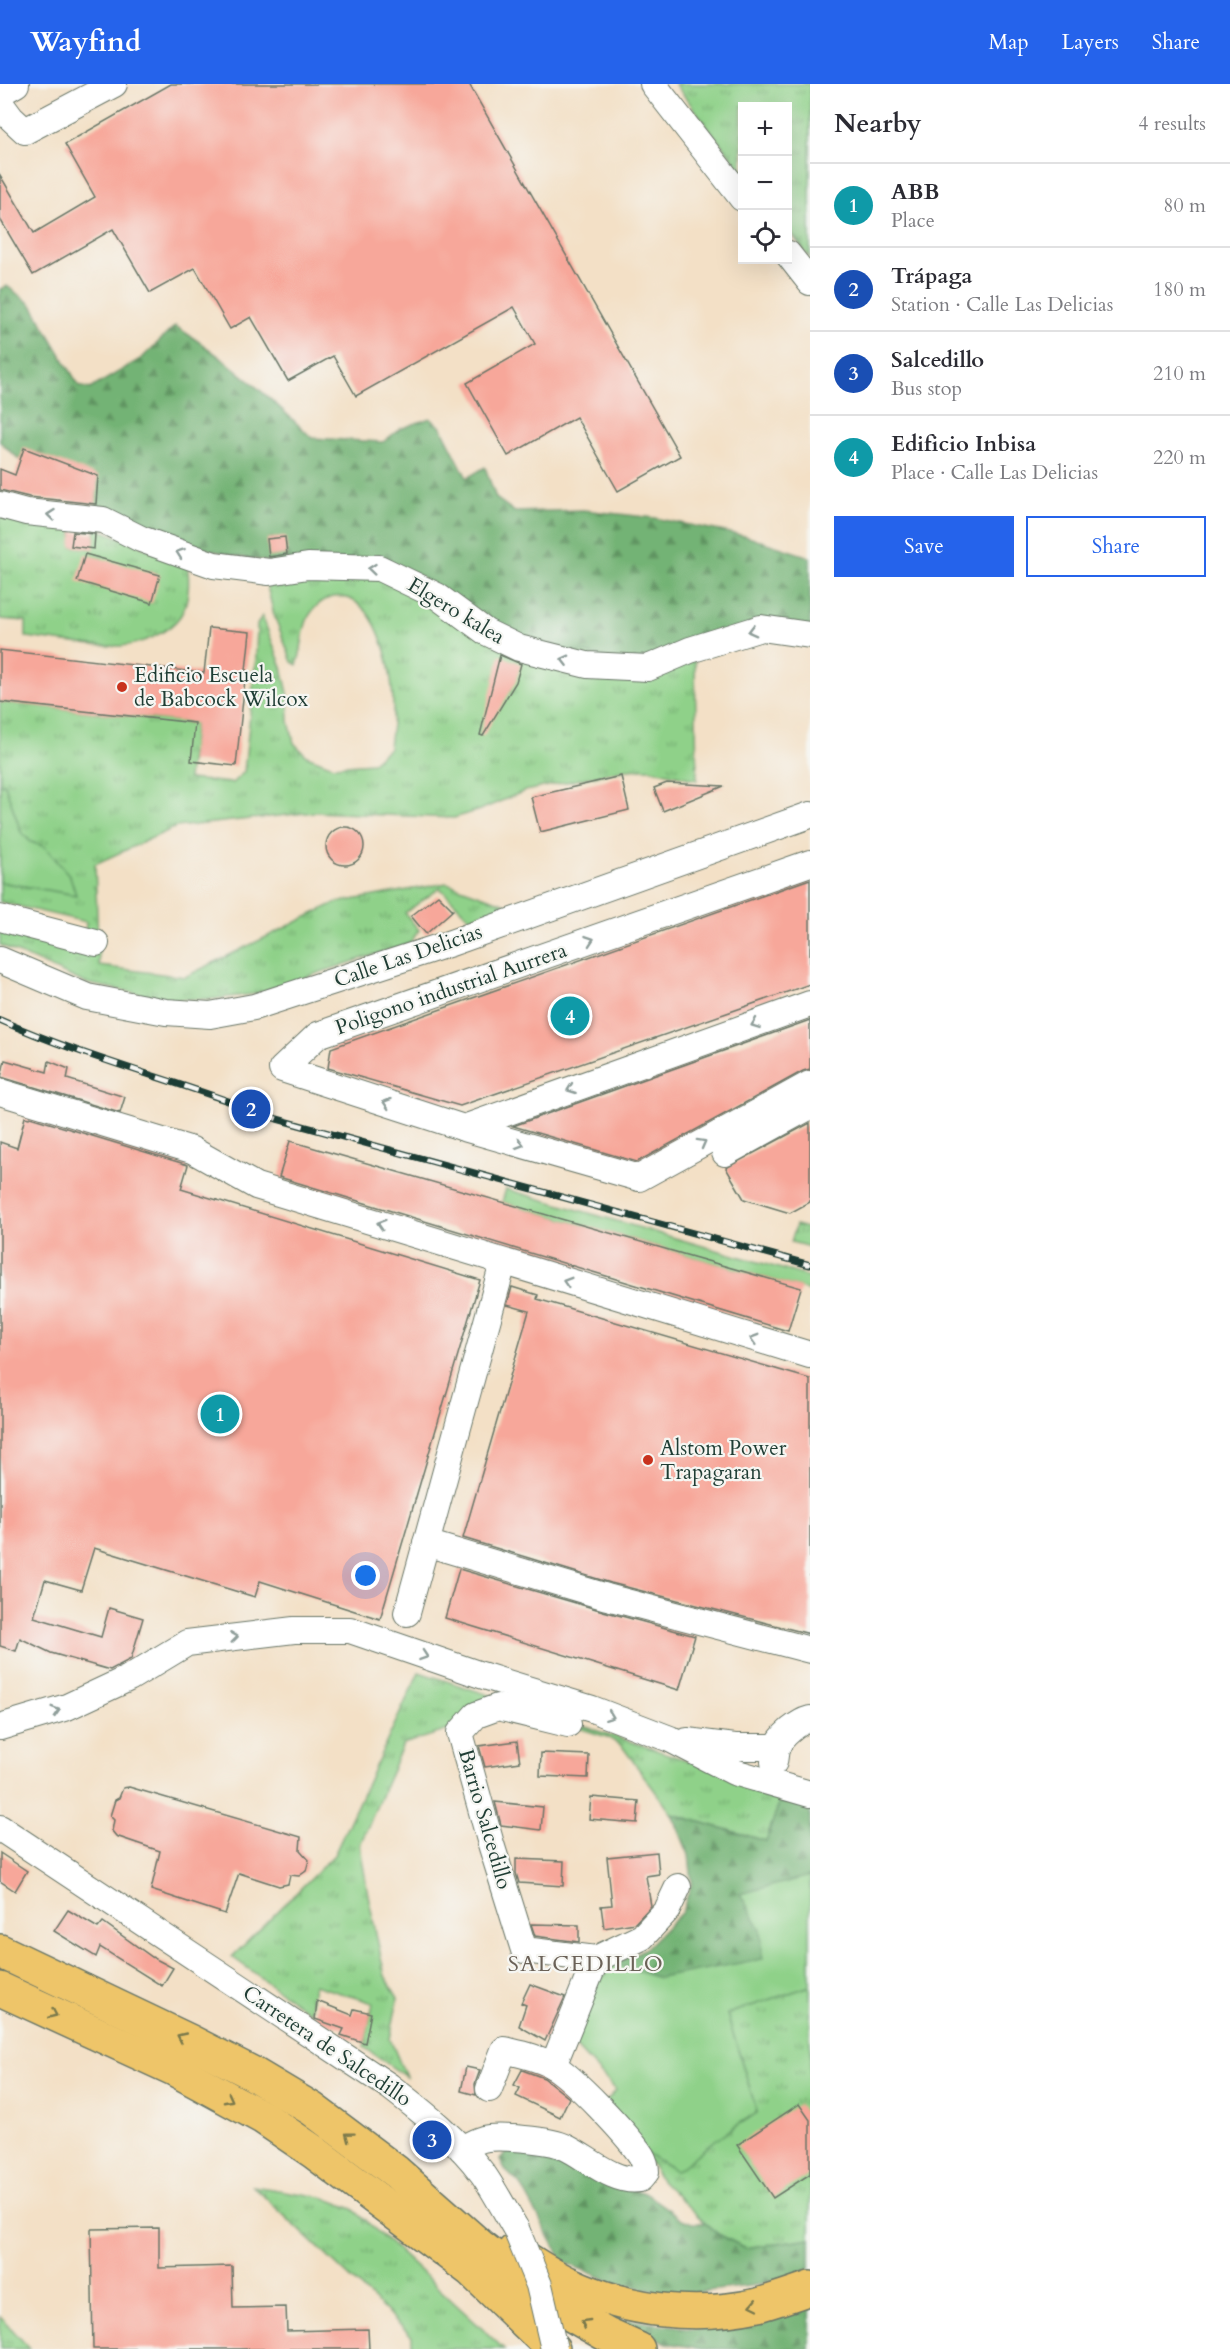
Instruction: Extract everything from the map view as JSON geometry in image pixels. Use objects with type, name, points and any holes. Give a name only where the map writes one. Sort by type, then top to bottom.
[{"type":"highway","points":[[0,1951],[250,2072],[312,2109],[396,2172],[481,2247],[556,2306],[607,2335],[638,2349]]},
{"type":"highway","points":[[0,1989],[174,2069],[264,2118],[471,2270],[554,2349]]},
{"type":"highway","points":[[396,2172],[442,2199],[499,2242],[569,2284],[629,2306],[671,2311],[713,2311],[758,2304],[810,2288]]},
{"type":"highway","points":[[353,2182],[529,2349]]},
{"type":"street","points":[[0,93],[16,84]]},
{"type":"street","points":[[0,103],[11,118],[26,131],[114,84]]},
{"type":"street","points":[[653,84],[738,193]]},
{"type":"street","points":[[792,259],[810,282]]},
{"type":"street","name":"Elgero kalea","points":[[0,504],[26,512],[103,520],[141,539],[214,565],[268,572],[308,566],[379,568],[437,596],[486,632],[519,648],[587,665],[648,668],[690,650],[761,628],[810,634]]},
{"type":"street","name":"Calle Las Delicias","points":[[0,960],[87,997],[155,1010],[210,1015],[254,1007],[448,944],[810,815]]},
{"type":"street","name":"Poligono industrial Aurrera","points":[[810,863],[318,1035],[282,1069],[464,1128],[639,1178],[810,1084]]},
{"type":"street","points":[[0,918],[96,943]]},
{"type":"street","points":[[464,1128],[810,1004]]},
{"type":"street","points":[[0,1092],[192,1150],[256,1186],[810,1355]]},
{"type":"street","points":[[724,1153],[810,1106]]},
{"type":"street","points":[[406,1613],[503,1263]]},
{"type":"street","points":[[426,1544],[607,1597],[810,1650]]},
{"type":"street","points":[[0,1727],[67,1707],[129,1678],[187,1643],[294,1630],[350,1630],[481,1675],[592,1709],[670,1739],[734,1772],[810,1794]]},
{"type":"street","name":"Barrio Salcedillo","points":[[568,1724],[498,1707],[476,1715],[460,1733],[524,1950],[596,1959]]},
{"type":"street","points":[[770,1783],[777,1747],[788,1733],[804,1720],[810,1719]]},
{"type":"street","points":[[670,1739],[735,1747],[777,1747]]},
{"type":"street","name":"Carretera de Salcedillo","points":[[0,1828],[389,2086],[430,2118],[462,2149],[483,2175],[516,2229],[531,2262],[551,2329],[554,2349]]},
{"type":"street","points":[[553,2066],[596,1959],[642,1937],[667,1910],[678,1887]]},
{"type":"street","points":[[462,2149],[484,2138],[506,2137],[562,2145],[619,2176],[635,2180],[644,2176],[646,2172],[644,2162],[628,2139],[573,2082],[553,2066],[528,2055],[504,2050],[489,2089]]},
{"type":"green space","points":[[675,84],[810,84],[810,258],[792,234],[792,102],[738,102],[738,166]]},
{"type":"green space","points":[[7,286],[32,305],[79,386],[90,389],[142,358],[175,326],[246,378],[312,438],[383,442],[400,429],[430,418],[441,427],[467,478],[485,467],[496,498],[515,512],[583,510],[655,518],[745,536],[810,557],[810,628],[627,662],[518,639],[415,573],[270,562],[235,556],[179,542],[95,508],[97,476],[20,460],[0,442],[0,289]]},
{"type":"green space","points":[[0,511],[73,526],[72,546],[93,549],[96,528],[187,565],[188,590],[181,615],[162,632],[128,645],[97,645],[26,637],[26,621],[0,619]]},
{"type":"green space","points":[[365,574],[695,661],[697,780],[650,769],[627,769],[525,791],[454,818],[315,812],[176,827],[95,864],[99,966],[185,977],[335,903],[447,883],[506,904],[470,918],[440,888],[405,913],[419,930],[410,943],[254,994],[213,999],[167,999],[85,983],[0,945],[0,926],[85,933],[86,922],[0,902],[0,702],[195,723],[188,779],[232,783],[244,772],[256,657],[257,625],[262,616],[282,667],[288,693],[289,721],[294,743],[307,756],[333,766],[372,763],[389,748],[393,716],[388,662],[376,627],[367,613],[356,603],[338,596],[328,599],[319,604],[309,616],[297,665],[292,662],[274,615],[267,586],[276,576]]},
{"type":"green space","points":[[0,784],[5,785],[21,832],[31,842],[45,847],[70,876],[76,895],[0,882]]},
{"type":"green space","points":[[506,1189],[810,1277],[810,1291],[502,1202]]},
{"type":"green space","points":[[796,1225],[810,1229],[810,1247],[791,1242]]},
{"type":"green space","points":[[419,1672],[808,1800],[766,1841],[672,1814],[622,1746],[607,1737],[496,1702],[455,1728],[403,1744],[360,1845],[385,1976],[398,1998],[390,2039],[406,2077],[364,2047],[373,2003],[314,1985],[310,2013],[232,1957],[334,1855]]},
{"type":"green space","points":[[810,1800],[810,1876],[740,1894],[761,1929],[763,1959],[659,1978],[614,1964],[646,1948],[682,1912],[692,1882],[689,1855],[672,1814],[766,1841],[779,1803]]},
{"type":"green space","points":[[810,1876],[810,1986],[727,2014],[757,2112],[718,2138],[676,2171],[641,2150],[601,2107],[616,2090],[570,2041],[592,1989],[614,1964],[659,1978],[763,1959],[761,1929],[740,1894]]},
{"type":"green space","points":[[810,1986],[810,2238],[745,2248],[718,2234],[705,2223],[661,2180],[641,2150],[718,2138],[757,2113],[727,2014]]},
{"type":"green space","points":[[506,2151],[557,2152],[648,2195],[682,2219],[692,2223],[705,2223],[718,2234],[745,2248],[810,2238],[810,2269],[758,2285],[673,2295],[613,2282],[563,2262],[521,2185],[505,2170],[500,2160]]},
{"type":"green space","points":[[253,2186],[322,2197],[353,2209],[504,2349],[412,2349],[412,2336]]},
{"type":"green space","points":[[810,2304],[810,2349],[704,2349],[667,2343],[620,2319],[699,2329],[759,2321]]},
{"type":"green space","points":[[0,2316],[30,2349],[0,2349]]},
{"type":"building","points":[[171,84],[469,84],[680,456],[618,491],[576,417],[508,456],[467,383],[535,344],[514,307],[356,396],[333,356],[288,381],[251,317],[230,329],[195,268],[150,293],[113,229],[33,275],[0,219],[0,175],[34,233],[95,197],[65,144]]},
{"type":"building","points":[[24,448],[98,476],[96,504],[29,497],[0,490],[0,469],[15,475]]},
{"type":"building","points":[[73,532],[95,534],[94,549],[71,546]]},
{"type":"building","points":[[285,537],[287,554],[269,557],[267,539]]},
{"type":"building","points":[[85,554],[160,575],[152,603],[77,581]]},
{"type":"building","name":"Edificio Escuela de Babcock Wilcox","points":[[209,628],[250,632],[236,766],[191,761],[195,723],[0,702],[0,650],[204,673]]},
{"type":"building","points":[[500,655],[521,664],[516,682],[483,736],[480,735]]},
{"type":"building","points":[[621,776],[629,810],[540,832],[531,797]]},
{"type":"building","points":[[667,783],[724,786],[663,811],[654,788]]},
{"type":"building","points":[[345,827],[358,833],[364,846],[358,859],[345,865],[332,859],[326,846],[332,833]]},
{"type":"building","points":[[810,879],[810,984],[460,1106],[328,1068],[331,1048]]},
{"type":"building","points":[[438,895],[453,910],[426,934],[411,916]]},
{"type":"building","points":[[810,1020],[810,1069],[637,1162],[513,1126]]},
{"type":"building","points":[[5,1060],[47,1072],[49,1061],[69,1069],[67,1079],[125,1097],[120,1113],[1,1077]]},
{"type":"building","points":[[25,1117],[188,1165],[181,1189],[480,1280],[380,1619],[260,1581],[255,1597],[94,1548],[81,1590],[45,1580],[34,1617],[101,1637],[109,1608],[143,1618],[131,1659],[110,1670],[51,1653],[20,1638],[16,1651],[0,1646],[0,1142],[17,1148]]},
{"type":"building","points":[[810,1123],[810,1202],[790,1213],[744,1199],[726,1168]]},
{"type":"building","points":[[290,1141],[801,1288],[788,1331],[279,1177]]},
{"type":"building","name":"Alstom Power Trapagaran","points":[[512,1287],[538,1295],[537,1299],[810,1379],[810,1634],[611,1583],[463,1538],[529,1311],[507,1305]]},
{"type":"building","points":[[459,1569],[695,1636],[679,1690],[445,1618]]},
{"type":"building","points":[[517,1741],[520,1762],[485,1767],[479,1746]]},
{"type":"building","points":[[541,1753],[589,1755],[588,1778],[540,1776]]},
{"type":"building","points":[[129,1787],[301,1837],[300,1850],[309,1860],[306,1871],[299,1876],[290,1875],[288,1884],[279,1886],[239,1873],[225,1914],[151,1890],[160,1851],[116,1836],[112,1831],[114,1820],[110,1816],[115,1800],[119,1798],[123,1788]]},
{"type":"building","points":[[591,1797],[639,1801],[637,1823],[589,1819]]},
{"type":"building","points":[[495,1802],[543,1807],[541,1830],[501,1825]]},
{"type":"building","points":[[657,1852],[659,1874],[646,1876],[651,1906],[635,1923],[604,1928],[601,1906],[612,1905],[607,1857]]},
{"type":"building","points":[[0,1853],[27,1871],[15,1891],[0,1881]]},
{"type":"building","points":[[516,1859],[564,1861],[563,1886],[519,1883]]},
{"type":"building","points":[[68,1910],[98,1928],[103,1922],[152,1957],[173,1968],[162,1986],[100,1947],[96,1957],[54,1931]]},
{"type":"building","points":[[531,1924],[579,1925],[579,1942],[535,1936]]},
{"type":"building","points":[[530,1984],[565,1997],[545,2041],[519,2026],[526,2005],[521,2003]]},
{"type":"building","points":[[317,2001],[352,2015],[354,2009],[371,2013],[365,2043],[341,2035],[344,2029],[315,2019]]},
{"type":"building","points":[[466,2067],[480,2070],[475,2084],[476,2095],[461,2091]]},
{"type":"building","points":[[522,2070],[544,2078],[569,2098],[560,2117],[516,2096],[520,2088],[514,2085]]},
{"type":"building","points":[[799,2104],[810,2120],[810,2174],[773,2198],[737,2145]]},
{"type":"building","points":[[159,2228],[159,2268],[232,2266],[233,2308],[286,2307],[287,2331],[368,2329],[369,2349],[93,2349],[91,2229]]},
{"type":"railway","points":[[0,1020],[68,1047],[277,1119],[810,1265]]},
{"type":"place","name":"Edificio Escuela de Babcock Wilcox","points":[[122,687]]},
{"type":"place","name":"Edificio Inbisa","points":[[570,1016]]},
{"type":"place","name":"Trápaga","points":[[251,1109]]},
{"type":"place","name":"ABB","points":[[220,1414]]},
{"type":"place","name":"Alstom Power Trapagaran","points":[[648,1460]]},
{"type":"place","name":"Salcedillo","points":[[432,2140]]},
{"type":"district","name":"SALCEDILLO","points":[[586,1964]]}]
